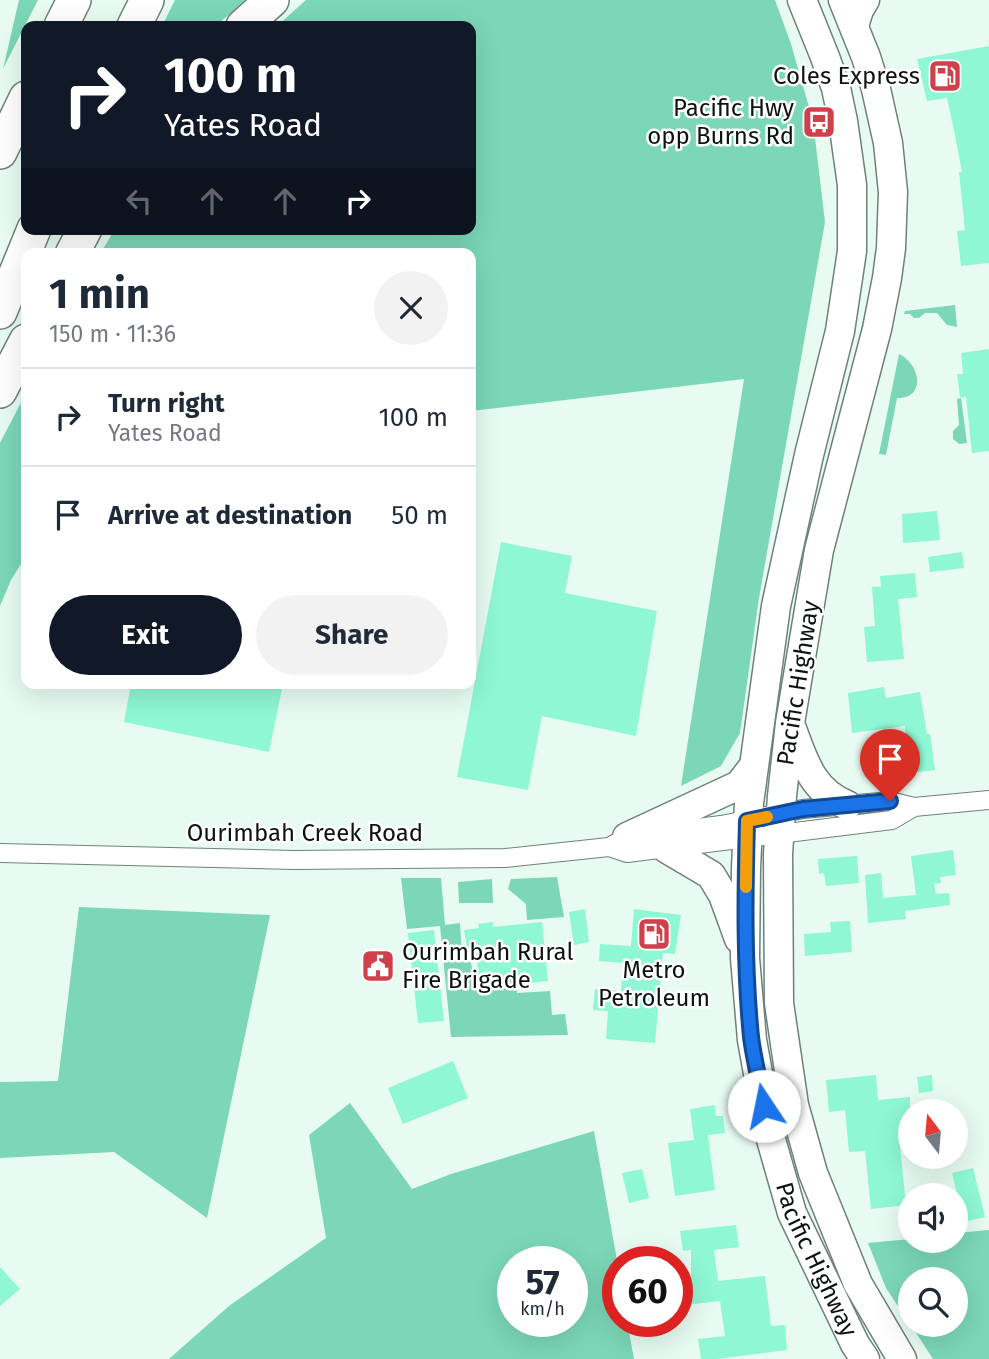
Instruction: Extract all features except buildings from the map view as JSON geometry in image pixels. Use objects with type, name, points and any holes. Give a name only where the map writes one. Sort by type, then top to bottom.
[{"type":"highway","points":[[64,21],[74,0]]},
{"type":"highway","points":[[136,21],[147,0]]},
{"type":"highway","points":[[249,21],[272,0]]},
{"type":"highway","points":[[0,152],[21,108]]},
{"type":"highway","points":[[0,312],[21,261]]},
{"type":"highway","points":[[0,391],[21,351]]},
{"type":"main road","name":"Pacific Highway","points":[[802,0],[832,78],[843,121],[852,185],[852,251],[840,331],[776,606],[753,767],[747,830],[746,958],[752,1040],[768,1129],[792,1213],[855,1344],[865,1359]]},
{"type":"main road","name":"Pacific Highway","points":[[843,0],[855,26],[876,89],[888,143],[893,192],[891,248],[877,329],[819,550],[790,723],[779,825],[779,1003],[794,1105],[813,1173],[858,1284],[902,1359]]},
{"type":"main road","points":[[790,723],[806,766],[816,782],[834,800],[847,805]]},
{"type":"main road","points":[[618,842],[739,785],[753,767]]},
{"type":"main road","points":[[667,849],[711,875],[723,895],[746,958]]},
{"type":"street","points":[[855,26],[866,0]]},
{"type":"street","points":[[779,825],[803,809],[890,801],[914,807],[989,800]]},
{"type":"street","points":[[779,825],[892,820],[914,807]]},
{"type":"street","name":"Ourimbah Creek Road","points":[[0,853],[294,860],[505,858],[618,842],[779,825]]},
{"type":"street","name":"Ourimbah Creek Road","points":[[618,842],[627,853],[667,849],[747,830]]},
{"type":"green space","points":[[19,0],[38,0],[27,21],[21,21],[21,34],[3,69]]},
{"type":"green space","points":[[175,0],[245,0],[222,21],[164,21]]},
{"type":"green space","points":[[306,0],[775,0],[813,121],[825,222],[759,598],[740,733],[721,766],[681,786],[744,379],[476,410],[476,248],[104,248],[111,235],[476,235],[476,21],[283,21]]},
{"type":"green space","points":[[955,305],[957,327],[947,325],[937,313],[925,313],[919,318],[904,314],[905,311]]},
{"type":"green space","points":[[899,354],[912,365],[916,373],[916,387],[913,393],[897,398],[886,455],[879,454]]},
{"type":"green space","points":[[961,398],[967,443],[959,444],[953,439],[953,431],[959,425],[957,399]]},
{"type":"green space","points":[[21,403],[21,564],[0,606],[0,443]]},
{"type":"green space","points":[[557,877],[564,917],[527,920],[526,904],[508,889],[511,879]]},
{"type":"green space","points":[[401,878],[441,878],[445,925],[460,923],[462,956],[470,957],[475,985],[503,981],[497,942],[513,942],[517,993],[550,991],[552,1015],[565,1014],[568,1035],[451,1037],[440,926],[407,929]]},
{"type":"green space","points":[[492,879],[493,903],[459,903],[458,882]]},
{"type":"green space","points":[[79,907],[270,915],[207,1218],[114,1152],[0,1158],[0,1082],[58,1081]]},
{"type":"green space","points":[[350,1103],[412,1189],[451,1174],[594,1131],[614,1246],[602,1246],[602,1337],[630,1337],[634,1359],[169,1359],[229,1306],[326,1238],[309,1135]]},
{"type":"green space","points":[[989,1230],[989,1359],[933,1359],[919,1337],[968,1337],[968,1267],[898,1267],[898,1306],[886,1288],[868,1243],[898,1240],[898,1253],[968,1253],[968,1232]]},
{"type":"slow traffic","points":[[746,887],[747,821],[767,817]]},
{"type":"place","name":"Coles Express","points":[[945,76]]},
{"type":"place","name":"Pacific Hwy opp Burns Rd","points":[[819,122]]},
{"type":"place","name":"Metro Petroleum","points":[[654,934]]},
{"type":"place","name":"Ourimbah Rural Fire Brigade","points":[[378,966]]},
{"type":"route","points":[[764,1106],[752,1040],[746,958],[747,821],[803,809],[890,801]]}]
